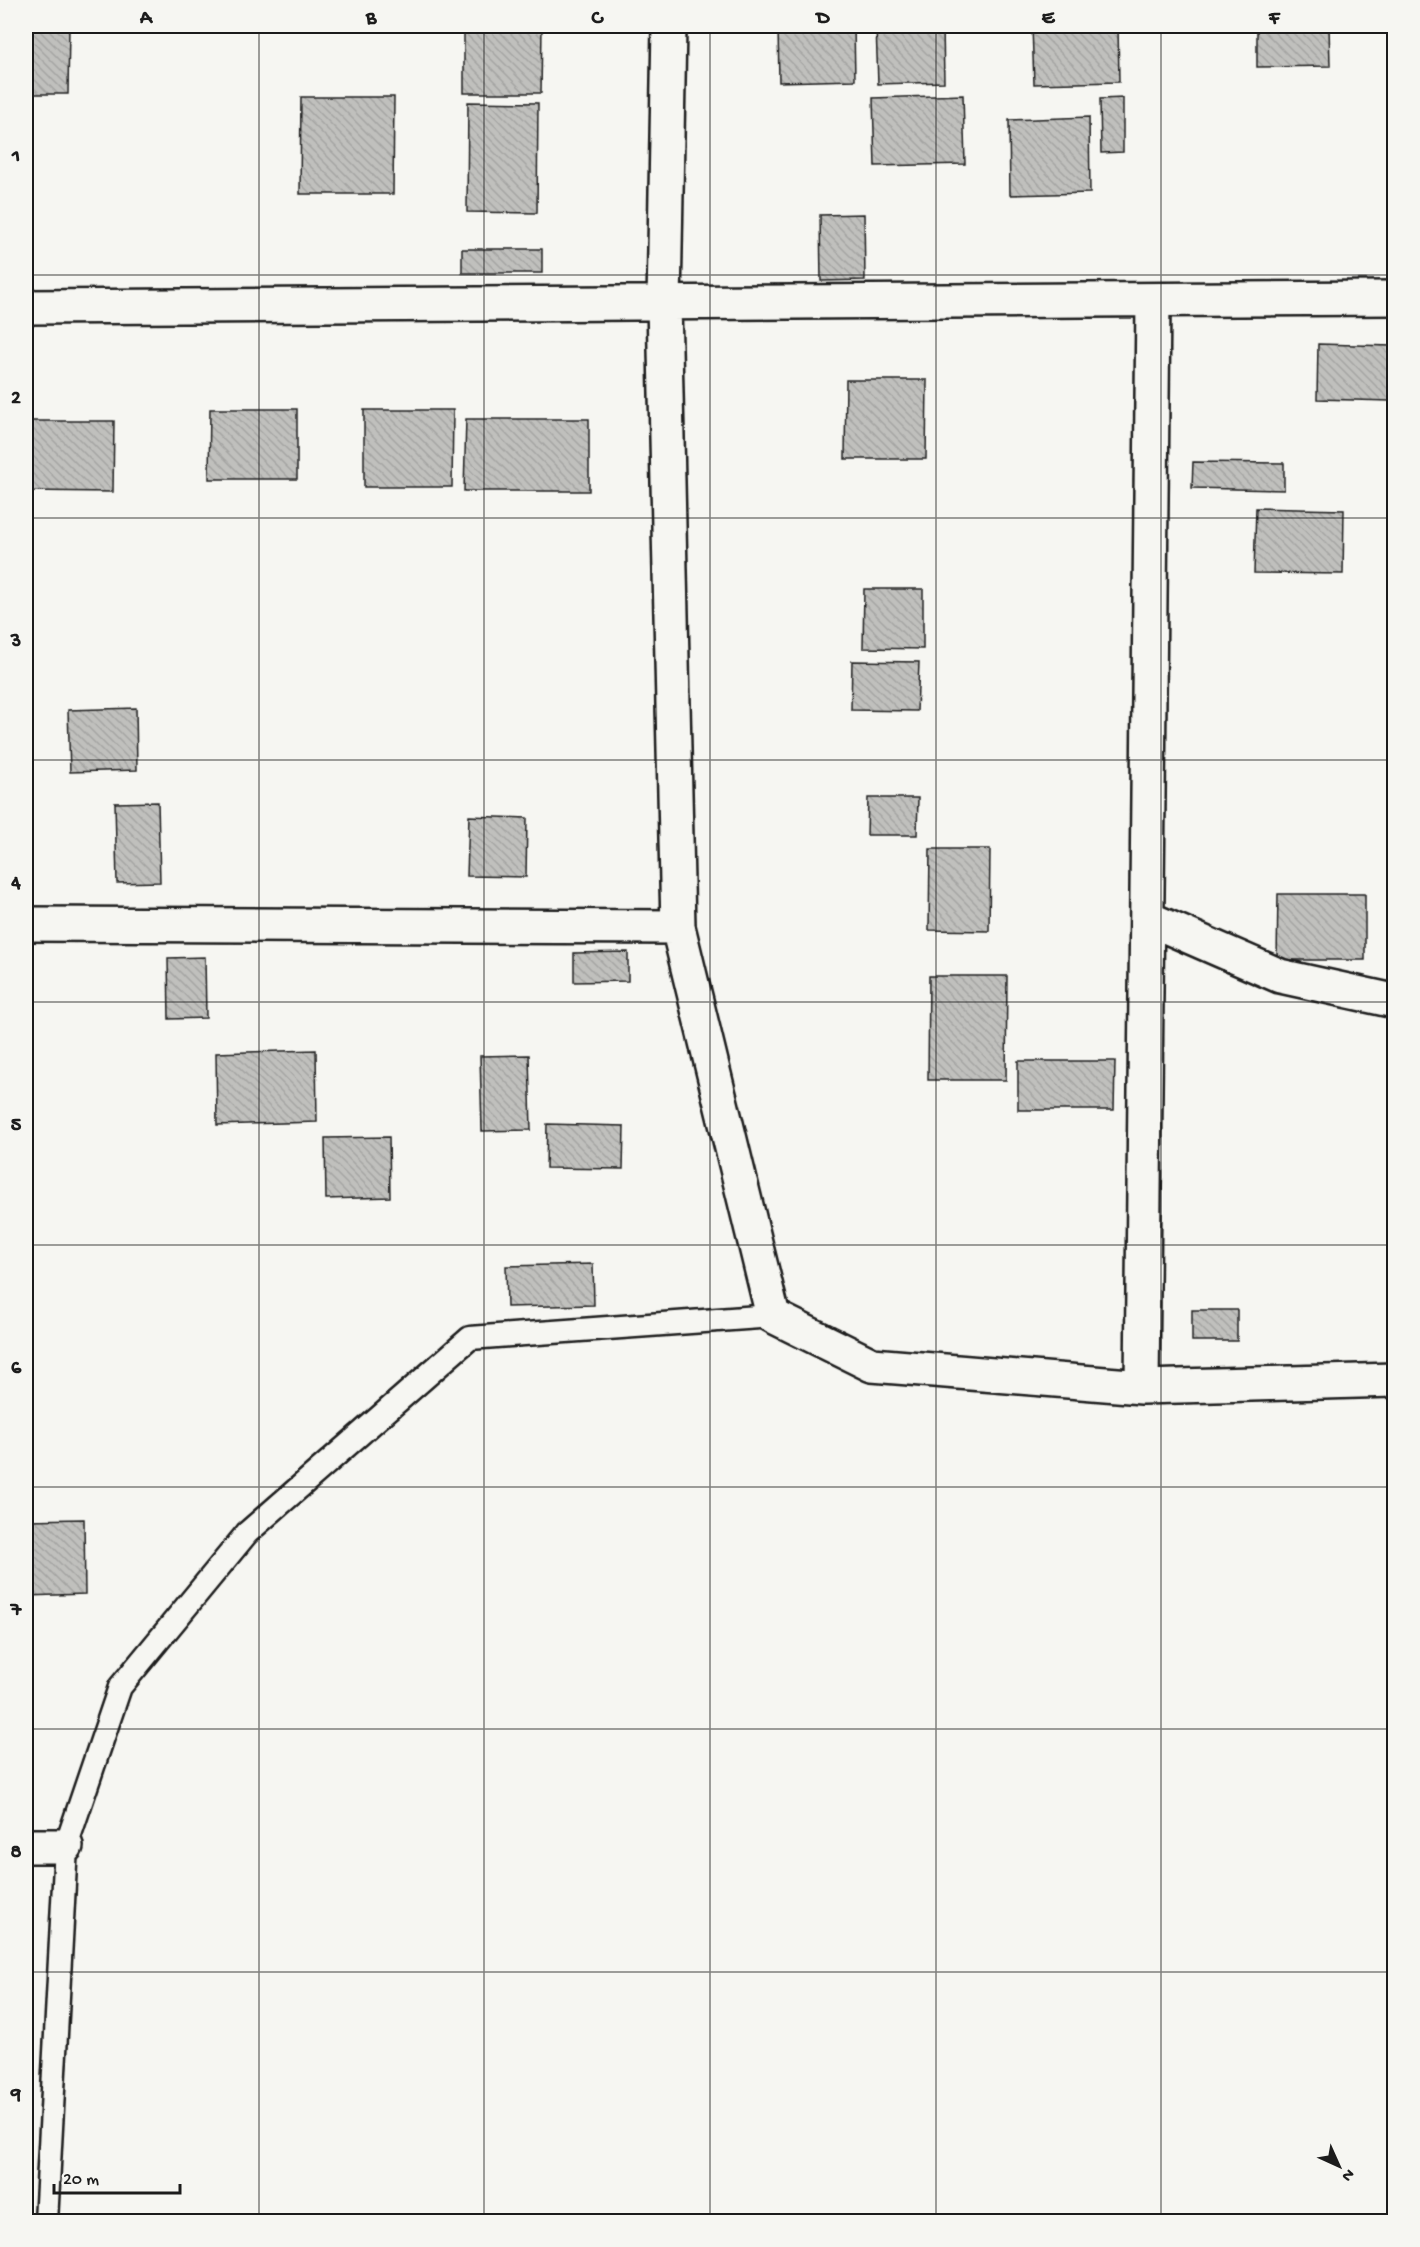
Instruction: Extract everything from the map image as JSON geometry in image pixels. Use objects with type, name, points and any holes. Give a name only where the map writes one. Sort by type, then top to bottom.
[{"type":"street","points":[[669,26],[664,304],[678,927],[772,1316],[872,1365],[1142,1387],[1395,1380]]},
{"type":"street","points":[[26,307],[1395,298]]},
{"type":"street","points":[[1142,1387],[1153,301]]},
{"type":"street","points":[[1147,918],[1280,976],[1395,1001]]},
{"type":"street","points":[[26,924],[678,927]]},
{"type":"street","points":[[26,1846],[66,1846]]},
{"type":"lane","points":[[46,2222],[66,1846],[120,1687],[247,1533],[470,1338],[772,1316]]},
{"type":"building","points":[[26,26],[69,26],[68,94],[26,94]]},
{"type":"building","points":[[464,26],[542,26],[541,93],[464,93]]},
{"type":"building","points":[[778,26],[854,26],[855,80],[779,82]]},
{"type":"building","points":[[876,26],[943,26],[944,82],[878,84]]},
{"type":"building","points":[[1032,26],[1118,26],[1119,82],[1034,84]]},
{"type":"building","points":[[1257,26],[1329,26],[1330,66],[1257,67]]},
{"type":"building","points":[[963,95],[965,164],[875,166],[873,98]]},
{"type":"building","points":[[301,97],[394,97],[393,194],[300,194]]},
{"type":"building","points":[[1123,98],[1123,152],[1101,153],[1100,99]]},
{"type":"building","points":[[468,102],[538,103],[537,213],[467,212]]},
{"type":"building","points":[[1089,117],[1090,193],[1010,195],[1009,120]]},
{"type":"building","points":[[864,214],[865,280],[821,281],[820,215]]},
{"type":"building","points":[[462,249],[542,249],[542,273],[462,273]]},
{"type":"building","points":[[1318,344],[1392,346],[1390,401],[1317,399]]},
{"type":"building","points":[[846,380],[927,380],[926,459],[845,459]]},
{"type":"building","points":[[210,409],[297,409],[297,479],[209,479]]},
{"type":"building","points":[[364,410],[453,410],[452,487],[364,487]]},
{"type":"building","points":[[466,419],[589,419],[589,491],[464,491]]},
{"type":"building","points":[[26,421],[114,421],[113,492],[26,491]]},
{"type":"building","points":[[1193,462],[1284,463],[1284,490],[1192,488]]},
{"type":"building","points":[[1256,508],[1344,510],[1343,574],[1254,573]]},
{"type":"building","points":[[1392,516],[1394,516],[1394,585],[1390,585]]},
{"type":"building","points":[[864,589],[923,589],[923,649],[863,648]]},
{"type":"building","points":[[852,661],[919,662],[917,711],[851,710]]},
{"type":"building","points":[[136,708],[137,770],[70,772],[68,710]]},
{"type":"building","points":[[868,798],[918,798],[917,835],[867,835]]},
{"type":"building","points":[[158,802],[160,882],[117,883],[115,803]]},
{"type":"building","points":[[469,816],[527,818],[526,877],[467,876]]},
{"type":"building","points":[[930,849],[990,849],[989,931],[929,930]]},
{"type":"building","points":[[1278,894],[1365,894],[1365,960],[1277,960]]},
{"type":"building","points":[[628,952],[628,981],[574,982],[574,953]]},
{"type":"building","points":[[205,957],[206,1018],[169,1019],[168,958]]},
{"type":"building","points":[[929,976],[1007,976],[1006,1080],[928,1080]]},
{"type":"building","points":[[316,1050],[317,1122],[217,1125],[216,1053]]},
{"type":"building","points":[[529,1055],[531,1130],[482,1131],[480,1056]]},
{"type":"building","points":[[1018,1061],[1115,1061],[1114,1110],[1018,1110]]},
{"type":"building","points":[[547,1124],[624,1126],[623,1169],[546,1168]]},
{"type":"building","points":[[389,1137],[390,1197],[326,1199],[325,1138]]},
{"type":"building","points":[[593,1264],[594,1305],[507,1307],[506,1266]]},
{"type":"building","points":[[1192,1310],[1237,1310],[1237,1341],[1192,1341]]},
{"type":"building","points":[[84,1519],[85,1594],[26,1596],[26,1520]]},
{"type":"building","points":[[26,1871],[28,1871],[30,1946],[26,1946]]}]
